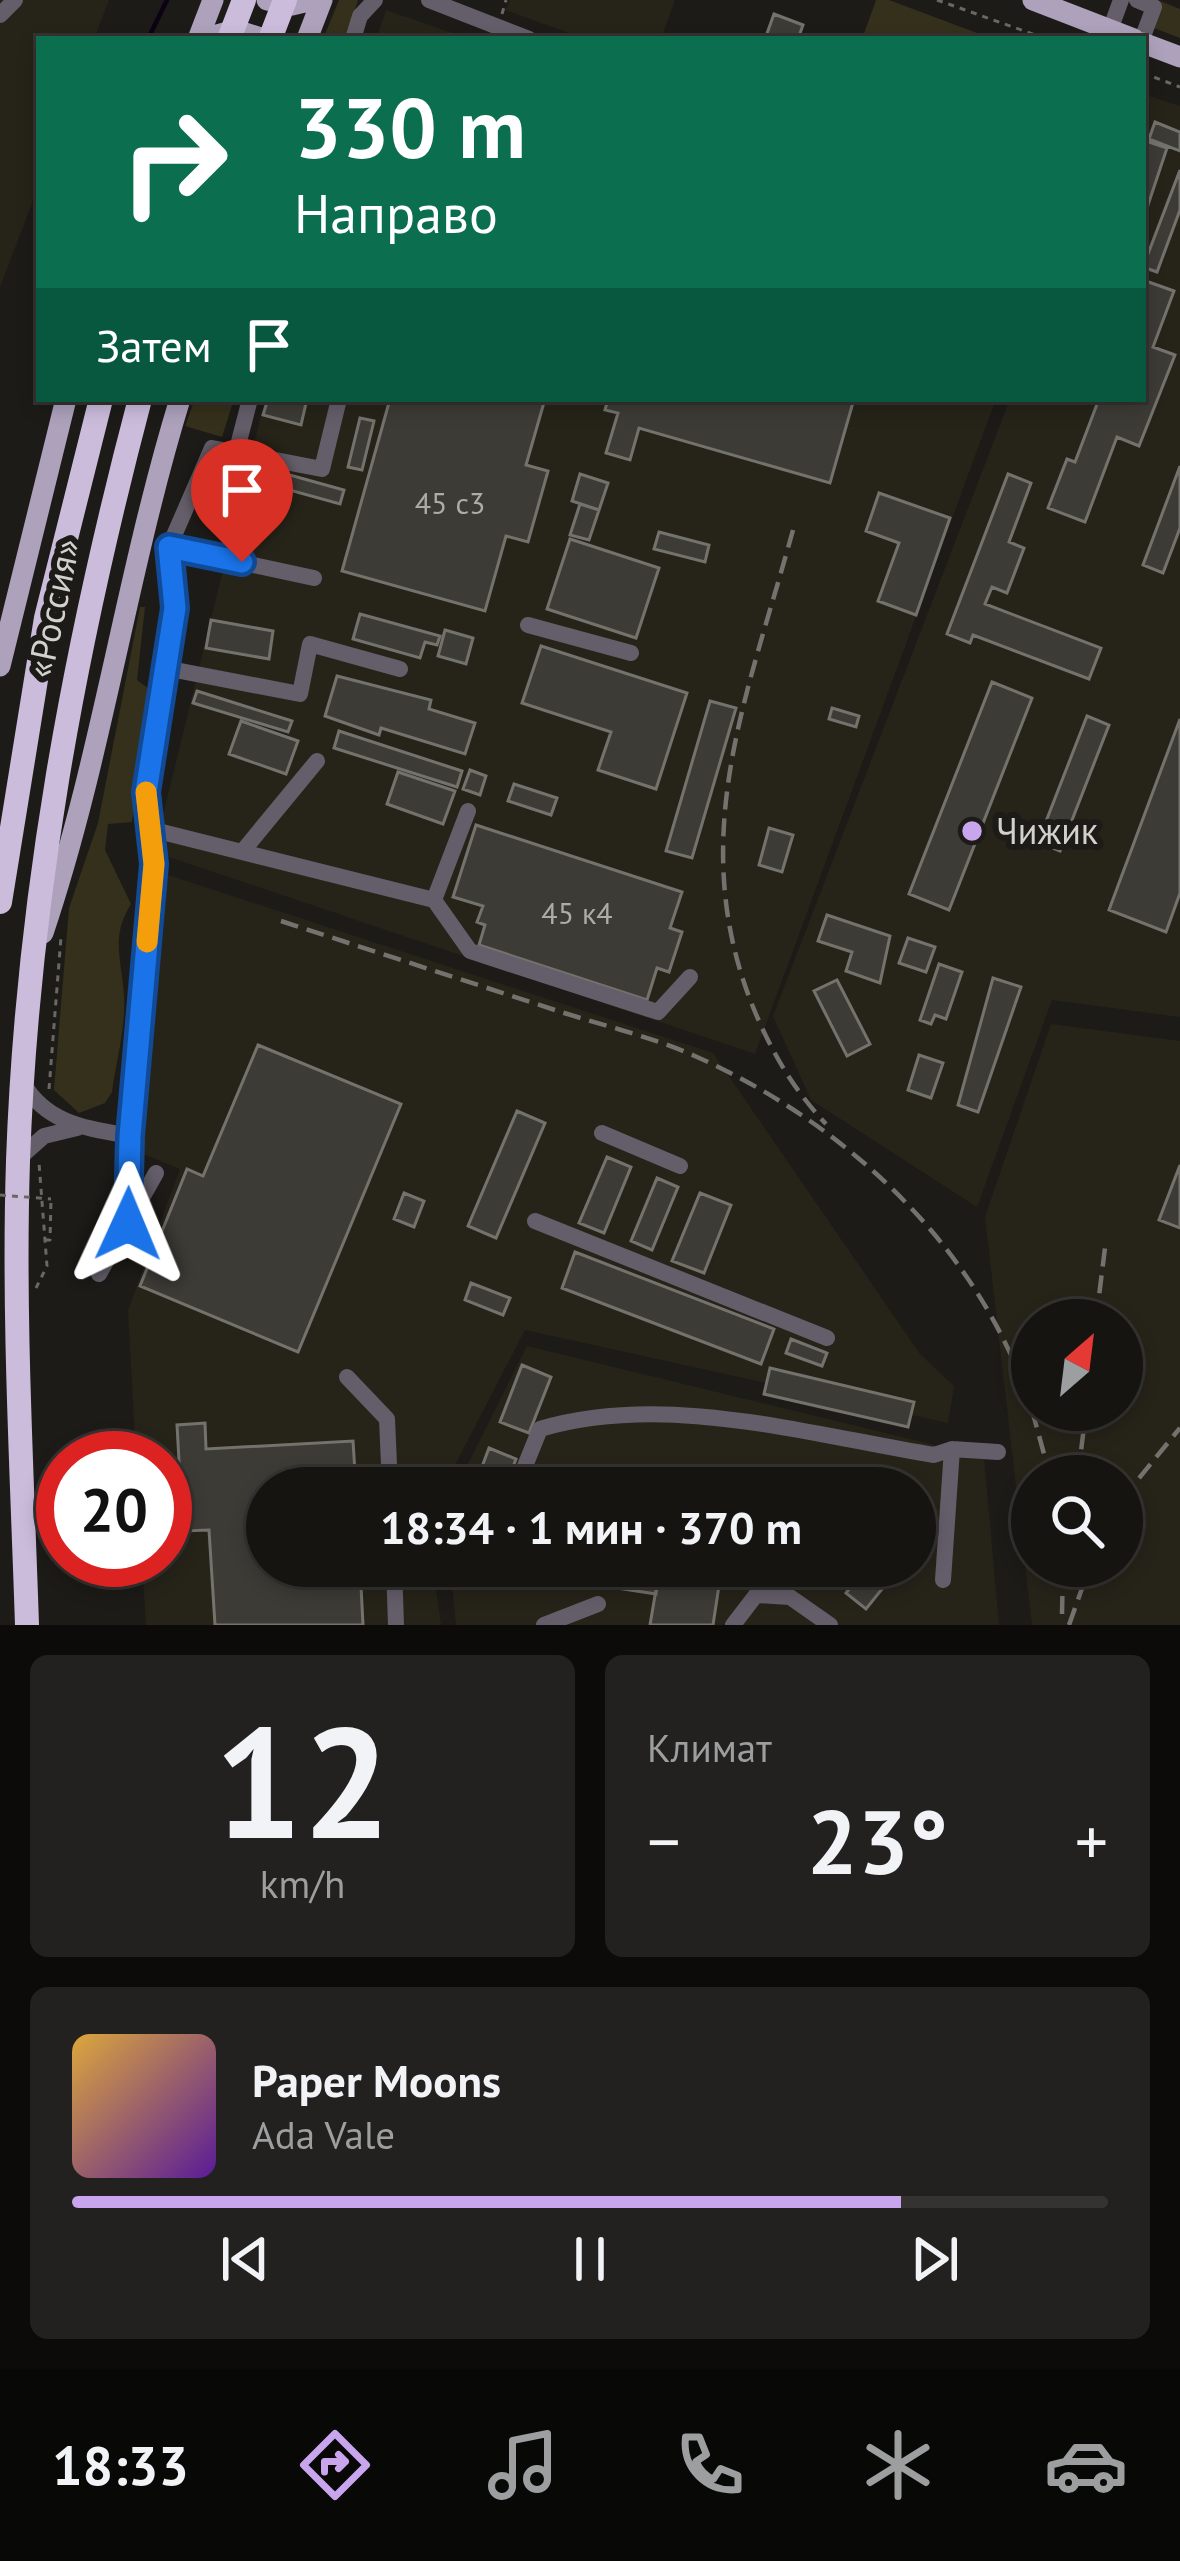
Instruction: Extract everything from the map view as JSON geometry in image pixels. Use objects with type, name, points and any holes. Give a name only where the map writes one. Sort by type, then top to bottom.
[{"type":"highway","points":[[230,36],[244,0]]},
{"type":"highway","points":[[268,36],[285,0]]},
{"type":"highway","name":"«Россия»","points":[[0,902],[56,573],[100,402]]},
{"type":"highway","name":"«Россия»","points":[[27,1625],[16,1262],[30,1156],[22,1082],[33,962],[57,775],[94,582],[139,402]]},
{"type":"main road","points":[[201,36],[213,0]]},
{"type":"main road","points":[[267,0],[292,5],[313,0]]},
{"type":"main road","points":[[308,36],[322,0]]},
{"type":"main road","points":[[1042,2],[1071,7],[1128,36]]},
{"type":"main road","points":[[212,36],[236,30],[257,36]]},
{"type":"main road","points":[[1146,43],[1180,57]]},
{"type":"main road","points":[[0,666],[65,402]]},
{"type":"main road","points":[[33,962],[86,793],[145,520],[179,402]]},
{"type":"lane","points":[[0,16],[15,0]]},
{"type":"lane","points":[[354,36],[360,16],[375,0]]},
{"type":"lane","points":[[429,0],[521,36]]},
{"type":"lane","points":[[1110,30],[1121,0]]},
{"type":"lane","points":[[1137,0],[1154,7],[1142,36]]},
{"type":"lane","points":[[236,453],[249,402]]},
{"type":"lane","points":[[128,1224],[130,1136],[154,864],[146,792],[175,608],[169,547],[212,448],[322,470],[338,402]]},
{"type":"lane","points":[[169,547],[314,578]]},
{"type":"lane","points":[[528,625],[631,652]]},
{"type":"lane","points":[[165,668],[300,694],[310,644],[400,669]]},
{"type":"lane","points":[[242,852],[317,761]]},
{"type":"lane","points":[[434,900],[468,811]]},
{"type":"lane","points":[[150,829],[434,900],[470,951],[658,1012],[690,977]]},
{"type":"lane","points":[[22,1082],[44,1110],[84,1127],[130,1136]]},
{"type":"lane","points":[[30,1156],[44,1136],[84,1127]]},
{"type":"lane","points":[[602,1132],[680,1166]]},
{"type":"lane","points":[[99,1274],[157,1173]]},
{"type":"lane","points":[[535,1221],[827,1338]]},
{"type":"lane","points":[[347,1377],[387,1419],[389,1467]]},
{"type":"lane","points":[[526,1467],[540,1429],[591,1414],[687,1415],[934,1455],[952,1449],[998,1452]]},
{"type":"lane","points":[[943,1580],[952,1449]]},
{"type":"lane","points":[[395,1587],[396,1625]]},
{"type":"lane","points":[[733,1625],[756,1595],[790,1597],[830,1625]]},
{"type":"lane","points":[[544,1625],[598,1604]]},
{"type":"path","points":[[937,0],[1039,36]]},
{"type":"path","points":[[966,10],[970,0]]},
{"type":"path","points":[[1146,74],[1180,86]]},
{"type":"path","points":[[30,1156],[38,1168],[46,1267],[33,1292]]},
{"type":"path","points":[[0,1196],[51,1199],[50,1240],[44,1240]]},
{"type":"shaded area","points":[[0,0],[109,0],[95,36],[36,36],[36,193],[0,287]]},
{"type":"shaded area","points":[[339,0],[358,0],[347,36],[324,36]]},
{"type":"shaded area","points":[[510,0],[675,0],[662,36],[577,36],[506,10]]},
{"type":"shaded area","points":[[876,0],[889,0],[985,36],[863,36]]},
{"type":"shaded area","points":[[1160,1],[1180,9],[1180,38],[1154,28]]},
{"type":"shaded area","points":[[386,10],[460,36],[377,36]]},
{"type":"shaded area","points":[[1146,95],[1180,106],[1180,1017],[1052,1000],[977,1207],[811,1100],[773,1016],[1009,402],[1146,402]]},
{"type":"shaded area","points":[[194,402],[233,402],[222,437],[185,426]]},
{"type":"shaded area","points":[[264,402],[995,402],[755,1054],[154,852]]},
{"type":"shaded area","points":[[140,607],[145,607],[137,680],[149,689],[132,822],[108,824],[105,850],[131,904],[119,938],[122,1032],[112,1092],[105,1103],[79,1113],[54,1090],[69,908],[98,823]]},
{"type":"shaded area","points":[[168,875],[713,1053],[920,1354],[954,1386],[948,1423],[525,1330],[454,1467],[246,1467],[246,1587],[436,1587],[441,1625],[146,1625],[144,1587],[192,1587],[192,1431],[135,1431],[128,1310],[180,1169],[143,1154]]},
{"type":"shaded area","points":[[1051,1024],[1180,1041],[1180,1625],[1032,1625],[1028,1587],[1143,1587],[1143,1455],[1012,1455],[985,1217]]},
{"type":"shaded area","points":[[527,1346],[984,1457],[999,1625],[456,1625],[452,1587],[936,1587],[936,1467],[466,1467]]},
{"type":"building","points":[[774,14],[803,25],[799,36],[766,36]]},
{"type":"building","points":[[1155,122],[1180,132],[1180,151],[1149,139]]},
{"type":"building","points":[[1146,141],[1167,148],[1146,211]]},
{"type":"building","points":[[1180,170],[1180,210],[1157,272],[1146,268]]},
{"type":"building","points":[[1146,281],[1174,291],[1153,347],[1175,355],[1139,446],[1117,437],[1085,522],[1048,508],[1067,459],[1075,462],[1098,402],[1146,402]]},
{"type":"building","points":[[267,402],[306,402],[301,425],[263,415]]},
{"type":"building","points":[[389,402],[544,402],[526,465],[548,471],[528,542],[506,536],[485,611],[342,571]]},
{"type":"building","points":[[607,402],[853,402],[830,483],[639,428],[630,460],[606,453],[618,413],[605,410]]},
{"type":"building","points":[[360,418],[374,421],[362,470],[348,467]]},
{"type":"building","points":[[1180,466],[1180,528],[1163,573],[1143,565]]},
{"type":"building","points":[[268,469],[344,490],[340,504],[264,483]]},
{"type":"building","points":[[580,474],[608,483],[599,510],[572,501]]},
{"type":"building","points":[[1008,474],[1031,483],[1009,542],[1024,548],[1007,593],[992,587],[985,604],[1101,648],[1089,679],[973,635],[970,643],[947,634]]},
{"type":"building","points":[[879,493],[950,518],[916,615],[878,601],[899,543],[866,531]]},
{"type":"building","points":[[580,504],[599,510],[589,540],[570,535]]},
{"type":"building","points":[[659,532],[709,545],[705,562],[654,549]]},
{"type":"building","points":[[570,539],[659,568],[636,638],[547,609]]},
{"type":"building","points":[[360,614],[440,636],[437,645],[425,642],[420,658],[353,639]]},
{"type":"building","points":[[211,620],[273,631],[269,659],[206,648]]},
{"type":"building","points":[[445,630],[473,638],[466,664],[438,656]]},
{"type":"building","points":[[541,646],[687,693],[656,789],[598,770],[611,732],[522,703]]},
{"type":"building","points":[[337,676],[431,700],[429,709],[475,723],[465,754],[381,728],[379,735],[325,716]]},
{"type":"building","points":[[992,682],[1032,698],[949,910],[909,894]]},
{"type":"building","points":[[197,691],[292,721],[288,732],[193,703]]},
{"type":"building","points":[[710,701],[736,708],[692,858],[666,851]]},
{"type":"building","points":[[832,708],[859,716],[856,727],[829,719]]},
{"type":"building","points":[[1087,716],[1109,725],[1060,851],[1038,842]]},
{"type":"building","points":[[1180,719],[1180,893],[1166,932],[1109,910]]},
{"type":"building","points":[[241,721],[298,741],[286,774],[229,754]]},
{"type":"building","points":[[339,731],[462,771],[457,787],[334,748]]},
{"type":"building","points":[[470,770],[486,776],[480,795],[463,789]]},
{"type":"building","points":[[398,772],[455,791],[443,824],[387,804]]},
{"type":"building","points":[[514,784],[557,798],[551,815],[508,801]]},
{"type":"building","points":[[476,825],[682,892],[670,928],[682,932],[669,972],[657,968],[647,1000],[479,945],[485,925],[477,922],[483,906],[453,897]]},
{"type":"building","points":[[769,828],[793,835],[782,872],[759,865]]},
{"type":"building","points":[[827,915],[890,936],[880,983],[846,971],[852,952],[818,941]]},
{"type":"building","points":[[908,938],[935,947],[926,972],[899,963]]},
{"type":"building","points":[[939,964],[962,972],[946,1019],[935,1015],[931,1024],[920,1020]]},
{"type":"building","points":[[993,978],[1021,987],[978,1112],[958,1105]]},
{"type":"building","points":[[837,980],[870,1044],[847,1056],[814,991]]},
{"type":"building","points":[[258,1045],[401,1104],[298,1352],[140,1286],[187,1169],[203,1176]]},
{"type":"building","points":[[919,1055],[943,1063],[931,1098],[908,1090]]},
{"type":"building","points":[[517,1111],[545,1123],[496,1238],[468,1226]]},
{"type":"building","points":[[607,1157],[631,1167],[604,1233],[579,1223]]},
{"type":"building","points":[[1180,1165],[1180,1228],[1159,1220]]},
{"type":"building","points":[[657,1178],[678,1187],[652,1250],[631,1241]]},
{"type":"building","points":[[404,1193],[424,1201],[414,1227],[394,1219]]},
{"type":"building","points":[[700,1193],[731,1205],[704,1273],[672,1261]]},
{"type":"building","points":[[575,1252],[774,1329],[761,1364],[562,1288]]},
{"type":"building","points":[[471,1283],[510,1298],[503,1315],[465,1300]]},
{"type":"building","points":[[791,1339],[827,1353],[822,1366],[786,1353]]},
{"type":"building","points":[[522,1365],[551,1377],[529,1433],[500,1422]]},
{"type":"building","points":[[770,1368],[914,1402],[908,1427],[764,1394]]},
{"type":"building","points":[[205,1423],[206,1449],[353,1441],[355,1467],[246,1467],[246,1587],[361,1587],[363,1625],[215,1625],[209,1530],[192,1531],[192,1431],[177,1431],[177,1425]]},
{"type":"building","points":[[489,1448],[516,1459],[513,1467],[482,1467]]},
{"type":"building","points":[[610,1587],[657,1587],[656,1594]]},
{"type":"building","points":[[656,1587],[719,1587],[713,1625],[650,1625]]},
{"type":"building","points":[[851,1587],[882,1589],[866,1609],[846,1593]]},
{"type":"waterway","points":[[149,36],[167,0]]},
{"type":"railway","points":[[793,530],[731,767],[724,884],[733,945],[753,1007],[784,1069],[826,1124]]},
{"type":"railway","points":[[281,921],[646,1038],[752,1085],[806,1118],[902,1199],[980,1297],[1011,1357]]},
{"type":"railway","points":[[1099,1299],[1105,1248]]},
{"type":"railway","points":[[1143,1473],[1180,1428]]},
{"type":"railway","points":[[1038,1431],[1044,1455]]},
{"type":"railway","points":[[1081,1455],[1083,1431]]},
{"type":"railway","points":[[1062,1614],[1063,1587]]},
{"type":"railway","points":[[1069,1625],[1083,1587]]},
{"type":"slow traffic","points":[[146,792],[154,864],[147,942]]},
{"type":"place","name":"Чижик","points":[[972,831]]},
{"type":"route","points":[[128,1224],[130,1136],[154,864],[146,792],[175,608],[169,547],[242,562]]}]
